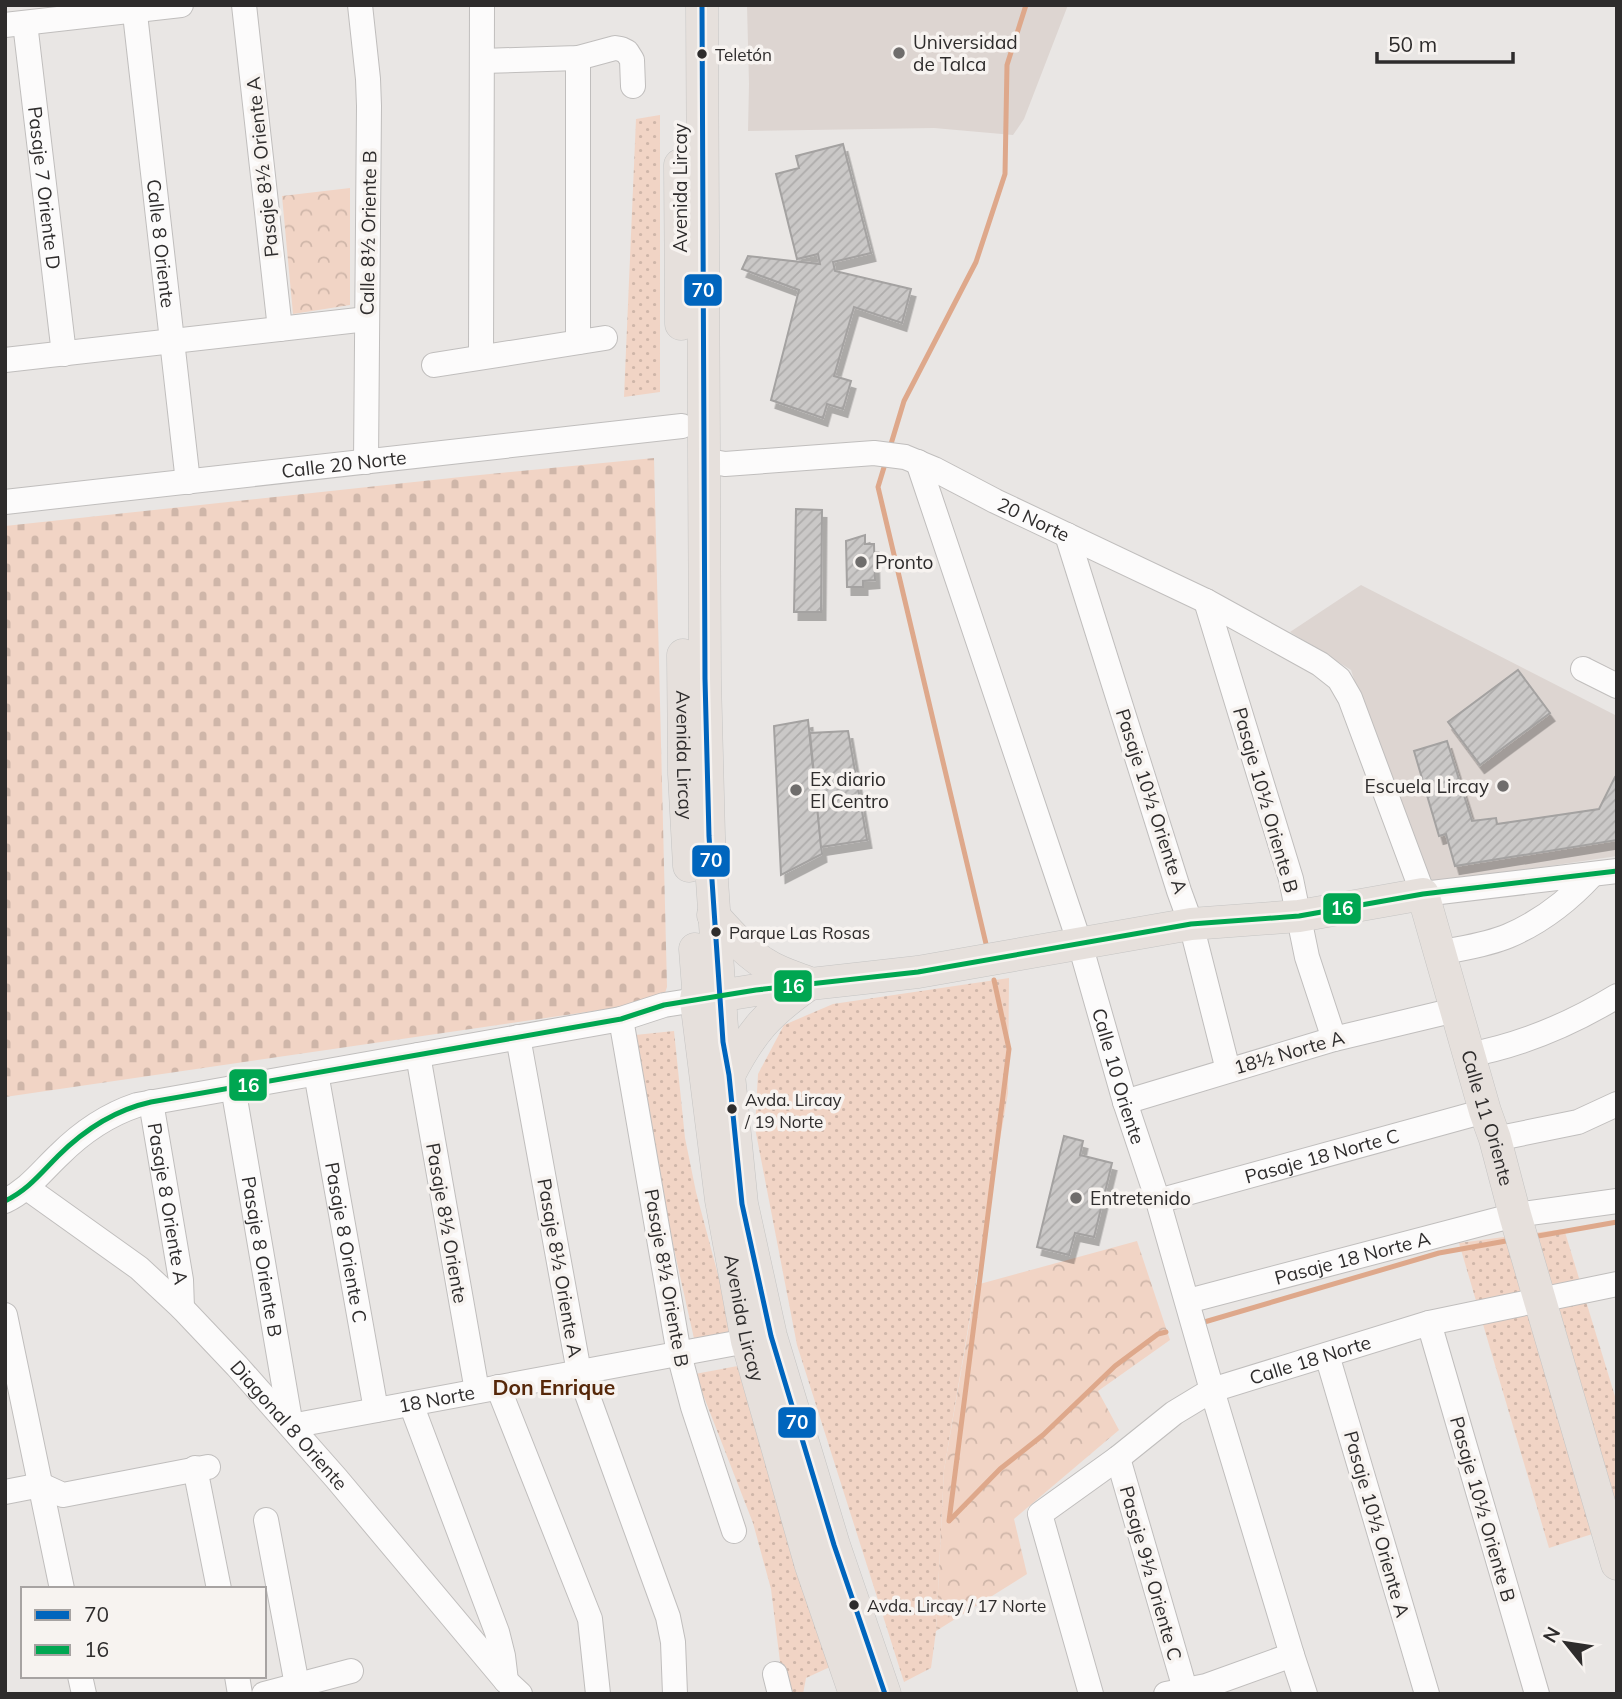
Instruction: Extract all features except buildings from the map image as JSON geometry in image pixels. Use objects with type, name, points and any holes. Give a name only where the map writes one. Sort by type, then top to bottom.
[{"type":"main road","name":"Avenida Lircay","points":[[681,5],[684,774],[698,988],[708,998],[723,1042],[743,1204],[771,1336],[834,1545],[885,1694]]},
{"type":"main road","name":"Avenida Lircay","points":[[702,5],[703,460],[706,704],[713,915],[708,998],[721,1200],[747,1341],[811,1566],[855,1694]]},
{"type":"main road","points":[[708,998],[918,972],[1191,924],[1299,916],[1423,894]]},
{"type":"main road","name":"Calle 11 Oriente","points":[[1423,894],[1617,1564]]},
{"type":"main road","points":[[713,915],[760,960],[810,984]]},
{"type":"main road","points":[[729,1075],[741,1051],[767,1017],[810,984]]},
{"type":"street","points":[[15,24],[134,8],[181,5]]},
{"type":"street","name":"Pasaje 8½ Oriente A","points":[[244,5],[280,329]]},
{"type":"street","name":"Calle 8½ Oriente B","points":[[360,5],[369,79],[366,462]]},
{"type":"street","points":[[481,357],[482,5]]},
{"type":"street","name":"Calle 8 Oriente","points":[[134,8],[188,482]]},
{"type":"street","name":"Pasaje 7 Oriente D","points":[[15,24],[64,354]]},
{"type":"street","points":[[482,61],[578,58],[615,48],[627,52],[632,60],[633,86]]},
{"type":"street","points":[[578,58],[578,342]]},
{"type":"street","points":[[5,360],[367,319]]},
{"type":"street","points":[[434,365],[606,338]]},
{"type":"street","name":"Calle 20 Norte","points":[[5,502],[682,426]]},
{"type":"street","name":"20 Norte","points":[[703,460],[725,464],[874,453],[905,457],[1206,601],[1320,664],[1339,679]]},
{"type":"street","name":"Calle 10 Oriente","points":[[918,462],[1080,944],[1125,1102],[1158,1200],[1212,1390],[1305,1694]]},
{"type":"street","name":"Pasaje 10½ Oriente A","points":[[1068,535],[1191,924],[1228,1070]]},
{"type":"street","name":"Pasaje 10½ Oriente B","points":[[1206,601],[1291,879],[1307,957],[1334,1039]]},
{"type":"street","points":[[1583,669],[1617,686]]},
{"type":"street","name":"Calle 11 Oriente","points":[[1339,679],[1350,698],[1423,894]]},
{"type":"street","points":[[1423,894],[1617,872]]},
{"type":"street","points":[[1439,953],[1507,937],[1562,904],[1592,875]]},
{"type":"street","points":[[1468,1055],[1518,1043],[1548,1032],[1617,996]]},
{"type":"street","points":[[5,1201],[27,1188],[60,1154],[91,1129],[123,1110],[151,1102],[233,1087],[621,1019],[664,1005],[708,998]]},
{"type":"street","name":"18½ Norte A","points":[[1125,1102],[1334,1039],[1455,1010]]},
{"type":"street","name":"Pasaje 8½ Oriente B","points":[[621,1019],[679,1354],[693,1407],[734,1531]]},
{"type":"street","name":"Pasaje 8½ Oriente A","points":[[518,1037],[579,1372],[668,1617],[673,1642],[675,1694]]},
{"type":"street","name":"Pasaje 8½ Oriente","points":[[418,1055],[487,1389],[590,1619],[598,1694]]},
{"type":"street","name":"Pasaje 8 Oriente C","points":[[316,1073],[376,1410]]},
{"type":"street","name":"Pasaje 8 Oriente B","points":[[233,1087],[291,1426]]},
{"type":"street","name":"Pasaje 8 Oriente A","points":[[151,1102],[181,1280],[182,1308]]},
{"type":"street","name":"Pasaje 18 Norte C","points":[[1158,1200],[1490,1125],[1577,1122],[1617,1104]]},
{"type":"street","name":"Diagonal 8 Oriente","points":[[27,1188],[139,1268],[182,1308],[291,1426],[513,1688]]},
{"type":"street","name":"Pasaje 18 Norte A","points":[[1188,1301],[1515,1215],[1617,1201]]},
{"type":"street","name":"Calle 18 Norte","points":[[1091,1694],[1040,1514],[1118,1458],[1174,1413],[1212,1390],[1429,1323],[1617,1284]]},
{"type":"street","points":[[5,1315],[62,1587]]},
{"type":"street","name":"Pasaje 10½ Oriente B","points":[[1429,1323],[1537,1694]]},
{"type":"street","name":"18 Norte","points":[[291,1426],[747,1341]]},
{"type":"street","name":"Pasaje 10½ Oriente A","points":[[1327,1355],[1427,1694]]},
{"type":"street","points":[[411,1404],[497,1632],[513,1688]]},
{"type":"street","name":"Pasaje 9½ Oriente C","points":[[1118,1458],[1175,1691]]},
{"type":"street","points":[[5,1492],[41,1485],[63,1494],[202,1467],[219,1587]]},
{"type":"street","points":[[266,1520],[297,1685]]},
{"type":"street","points":[[1175,1691],[1206,1686],[1292,1655]]},
{"type":"street","points":[[264,1694],[351,1671]]},
{"type":"shaded area","name":"Universidad de Talca","points":[[747,5],[1068,5],[1024,119],[1013,135],[934,128],[748,131]]},
{"type":"shaded area","name":"Escuela Lircay","points":[[1361,585],[1617,716],[1617,856],[1420,885],[1351,670],[1290,632]]},
{"type":"green space","points":[[660,115],[660,392],[624,397],[636,119]]},
{"type":"green space","points":[[350,188],[350,305],[293,314],[282,196]]},
{"type":"green space","points":[[654,458],[667,987],[663,999],[5,1097],[5,526]]},
{"type":"green space","points":[[1009,978],[1008,1093],[944,1470],[936,1631],[931,1668],[904,1682],[797,1345],[755,1128],[758,1074],[784,1025],[833,1004]]},
{"type":"green space","points":[[674,1031],[685,1138],[696,1192],[733,1331],[695,1343],[661,1191],[635,1035]]},
{"type":"green space","points":[[1564,1229],[1617,1403],[1617,1526],[1549,1548],[1459,1243]]},
{"type":"green space","points":[[1137,1241],[1170,1340],[1098,1391],[1119,1430],[1014,1519],[1027,1574],[936,1631],[944,1470],[976,1285]]},
{"type":"green space","points":[[743,1365],[832,1666],[806,1678],[803,1694],[784,1694],[771,1589],[753,1523],[695,1374]]},
{"type":"waterway","points":[[891,444],[904,401],[976,262],[1005,174],[1007,65],[1026,5]]},
{"type":"waterway","points":[[885,464],[878,487],[987,948]]},
{"type":"waterway","points":[[949,1521],[1009,1049],[994,980]]},
{"type":"waterway","points":[[1538,1236],[1617,1222]]},
{"type":"waterway","points":[[1201,1323],[1439,1253],[1506,1241]]},
{"type":"waterway","points":[[950,1520],[1000,1469],[1043,1435],[1115,1366],[1158,1334],[1166,1332]]},
{"type":"transit line","name":"70","points":[[702,5],[705,679],[709,836],[723,1042],[729,1075],[742,1204],[771,1336],[834,1545],[885,1694]]},
{"type":"transit line","name":"16","points":[[5,1201],[27,1186],[89,1130],[125,1110],[151,1102],[621,1019],[664,1005],[756,990],[918,972],[1191,924],[1299,916],[1423,894],[1617,871]]},
{"type":"place","name":"Universidad de Talca","points":[[899,53]]},
{"type":"place","name":"Teletón","points":[[702,54]]},
{"type":"place","name":"Pronto","points":[[861,562]]},
{"type":"place","name":"Escuela Lircay","points":[[1503,786]]},
{"type":"place","name":"Ex diario El Centro","points":[[796,790]]},
{"type":"place","name":"Parque Las Rosas","points":[[716,932]]},
{"type":"place","name":"Avda. Lircay / 19 Norte","points":[[732,1109]]},
{"type":"place","name":"Entretenido","points":[[1076,1198]]},
{"type":"place","name":"Avda. Lircay / 17 Norte","points":[[854,1605]]},
{"type":"district","name":"Don Enrique","points":[[554,1388]]}]
